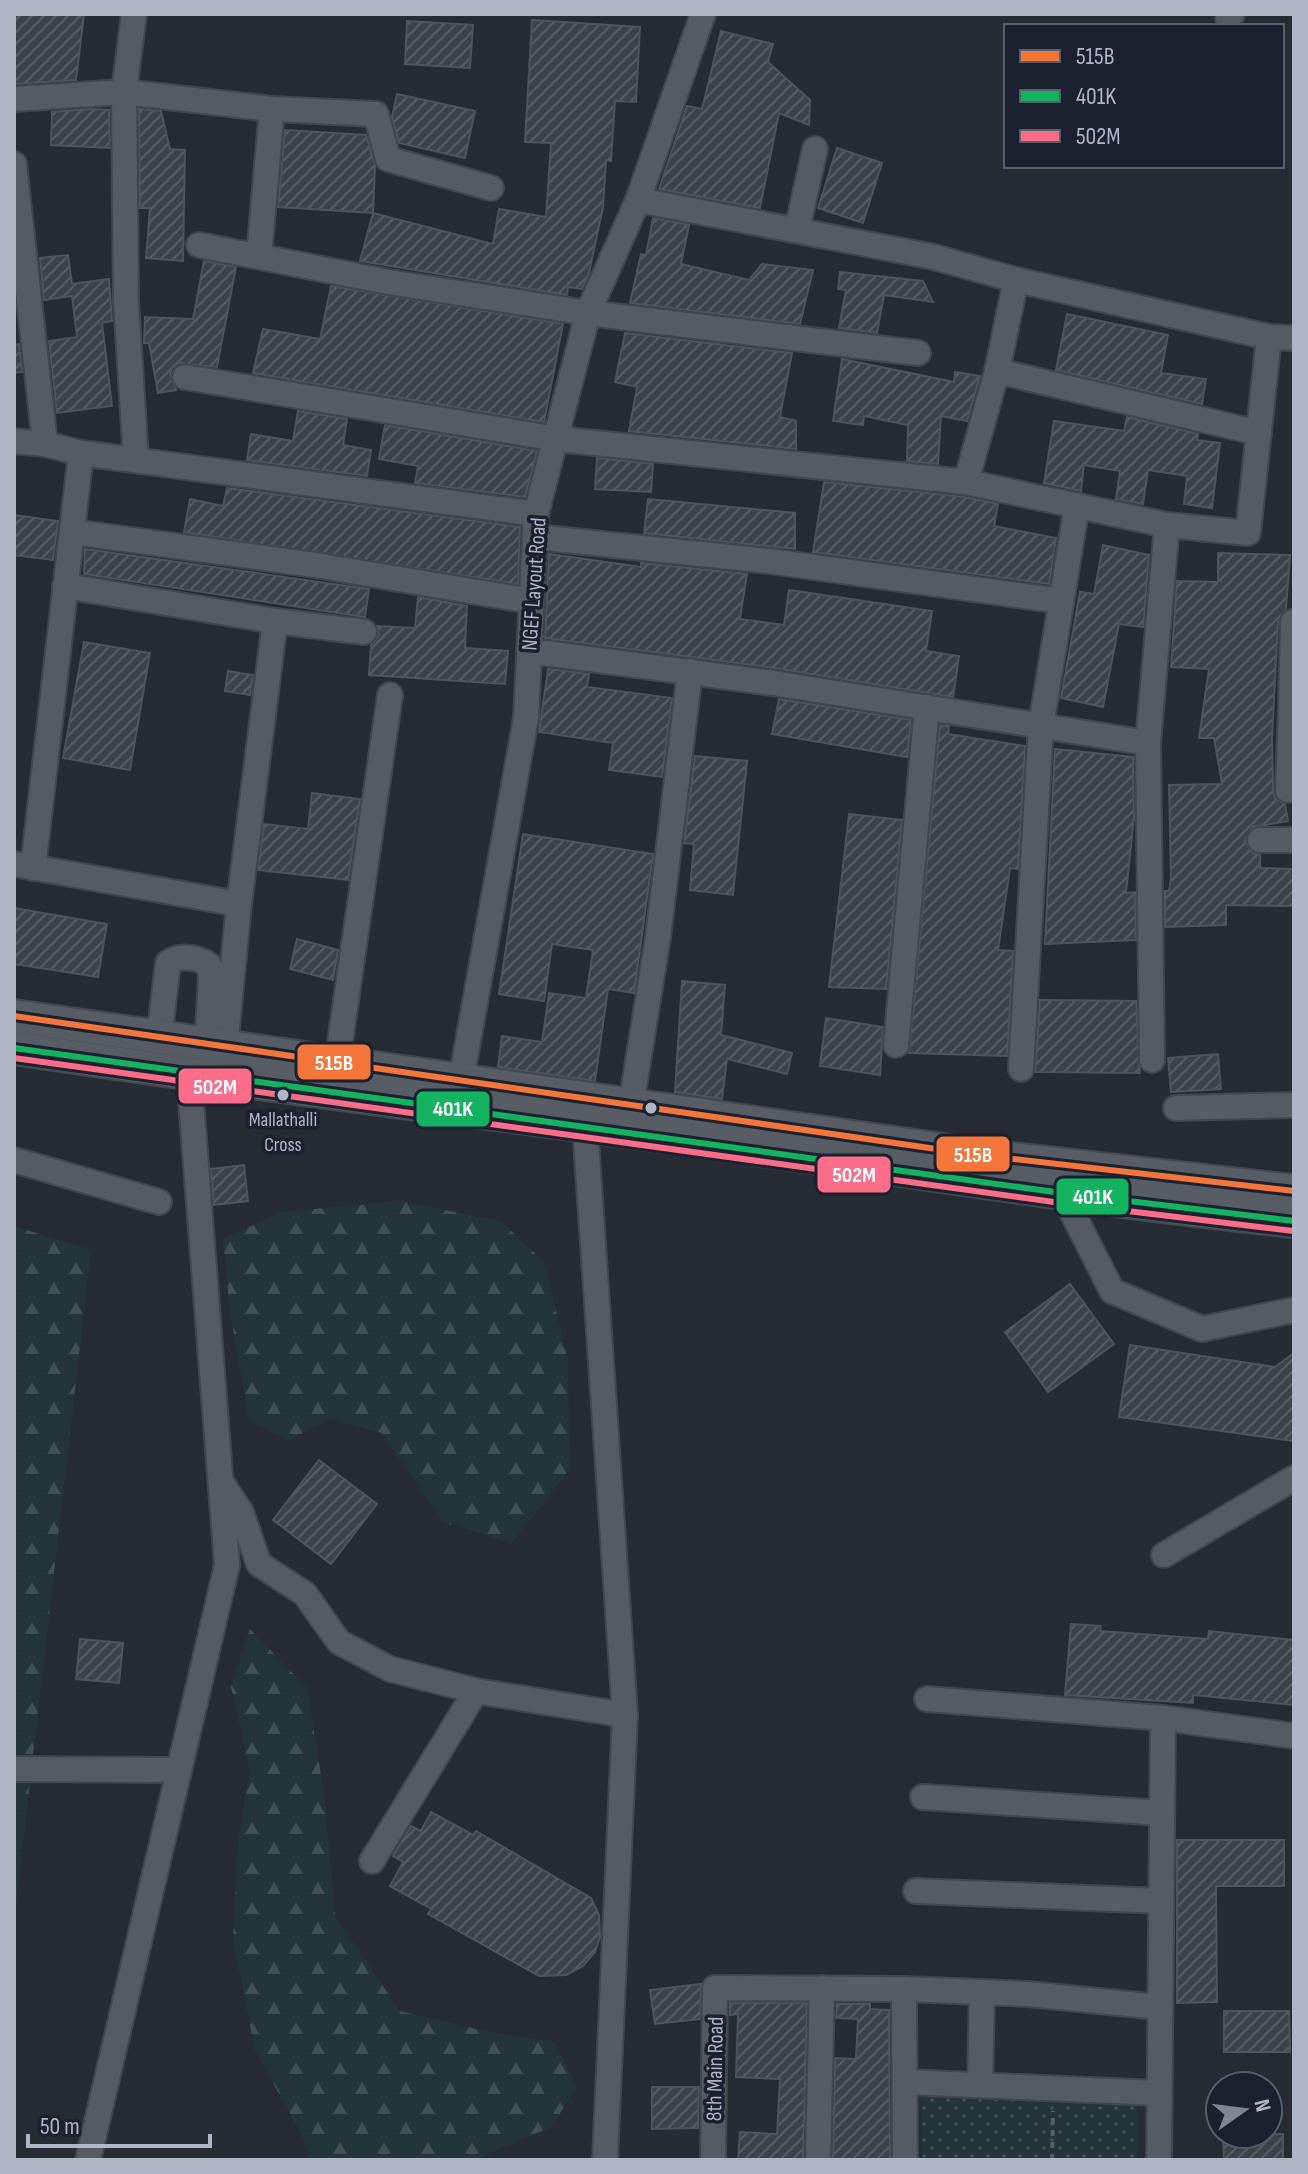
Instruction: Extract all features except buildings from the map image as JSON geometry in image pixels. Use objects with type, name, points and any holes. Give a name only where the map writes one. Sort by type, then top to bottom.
[{"type":"main road","points":[[14,1016],[337,1063],[585,1126],[1063,1194],[1294,1221]]},
{"type":"main road","points":[[14,1048],[189,1075],[631,1105],[978,1155],[1294,1191]]},
{"type":"street","points":[[134,14],[124,92],[126,301],[136,460]]},
{"type":"street","name":"NGEF Layout Road","points":[[458,1093],[526,718],[535,525],[588,313],[638,200],[703,14]]},
{"type":"street","points":[[14,99],[124,92],[272,109],[376,114],[388,159],[491,188]]},
{"type":"street","points":[[259,256],[272,109]]},
{"type":"street","points":[[797,230],[815,149]]},
{"type":"street","points":[[14,164],[45,444]]},
{"type":"street","points":[[638,200],[934,257],[1016,280],[1269,337],[1294,338]]},
{"type":"street","points":[[199,245],[388,282],[588,313],[918,353]]},
{"type":"street","points":[[966,482],[997,371],[1016,280]]},
{"type":"street","points":[[185,377],[557,439],[966,482],[1167,525],[1248,533],[1269,337]]},
{"type":"street","points":[[997,371],[1259,433]]},
{"type":"street","points":[[14,441],[769,561],[1061,601]]},
{"type":"street","points":[[81,453],[73,532],[23,866],[239,904]]},
{"type":"street","points":[[1021,1069],[1041,726],[1077,505]]},
{"type":"street","points":[[1152,1060],[1148,743],[1167,525]]},
{"type":"street","points":[[73,532],[315,565],[531,601]]},
{"type":"street","points":[[65,586],[275,621],[364,632]]},
{"type":"street","points":[[216,1047],[239,904],[275,621]]},
{"type":"street","points":[[1288,790],[1293,622]]},
{"type":"street","points":[[529,651],[690,671],[1148,743]]},
{"type":"street","points":[[631,1105],[658,937],[690,671]]},
{"type":"street","points":[[337,1063],[390,695]]},
{"type":"street","points":[[896,1045],[927,707]]},
{"type":"street","points":[[1260,840],[1294,840]]},
{"type":"street","points":[[159,1039],[168,963],[177,957],[202,960],[209,965],[216,1047]]},
{"type":"street","points":[[88,2160],[227,1565],[189,1075]]},
{"type":"street","points":[[1176,1108],[1294,1105]]},
{"type":"street","points":[[585,1126],[625,1715],[605,2160]]},
{"type":"street","points":[[14,1160],[159,1202]]},
{"type":"street","points":[[1063,1194],[1112,1291],[1202,1329],[1294,1310]]},
{"type":"street","points":[[1164,1555],[1294,1478]]},
{"type":"street","points":[[219,1480],[241,1512],[259,1564],[305,1594],[339,1642],[390,1669],[476,1691],[625,1715]]},
{"type":"street","points":[[372,1861],[476,1691]]},
{"type":"street","points":[[927,1699],[1163,1718],[1294,1736]]},
{"type":"street","points":[[1159,2160],[1163,1718]]},
{"type":"street","points":[[14,1769],[179,1770]]},
{"type":"street","points":[[923,1797],[1162,1813]]},
{"type":"street","points":[[916,1891],[1161,1901]]},
{"type":"street","name":"8th Main Road","points":[[713,2160],[715,1988],[822,1988]]},
{"type":"street","points":[[818,2160],[822,1988],[982,1992],[1159,2007]]},
{"type":"street","points":[[904,1989],[905,2160]]},
{"type":"street","points":[[980,2085],[982,1992]]},
{"type":"street","points":[[906,2082],[1158,2093]]},
{"type":"path","points":[[1052,2160],[1053,2089]]},
{"type":"green space","points":[[398,1201],[501,1221],[544,1262],[568,1360],[569,1470],[512,1543],[443,1522],[382,1433],[330,1419],[289,1440],[249,1421],[230,1311],[223,1238],[283,1212]]},
{"type":"green space","points":[[14,1226],[91,1250],[14,1921]]},
{"type":"green space","points":[[250,1629],[307,1688],[324,1794],[335,1916],[400,2011],[485,2031],[554,2042],[577,2087],[551,2127],[474,2160],[309,2160],[302,2135],[255,2050],[233,1941],[238,1843],[250,1772],[231,1687]]},
{"type":"green space","points":[[921,2095],[1137,2102],[1137,2160],[922,2160]]},
{"type":"transit line","name":"515B","points":[[14,1016],[978,1155],[1294,1191]]},
{"type":"transit line","name":"401K","points":[[14,1048],[1062,1193],[1294,1221]]},
{"type":"transit line","name":"502M","points":[[14,1058],[1061,1203],[1293,1231]]},
{"type":"place","name":"Mallathalli Cross","points":[[283,1095]]}]
